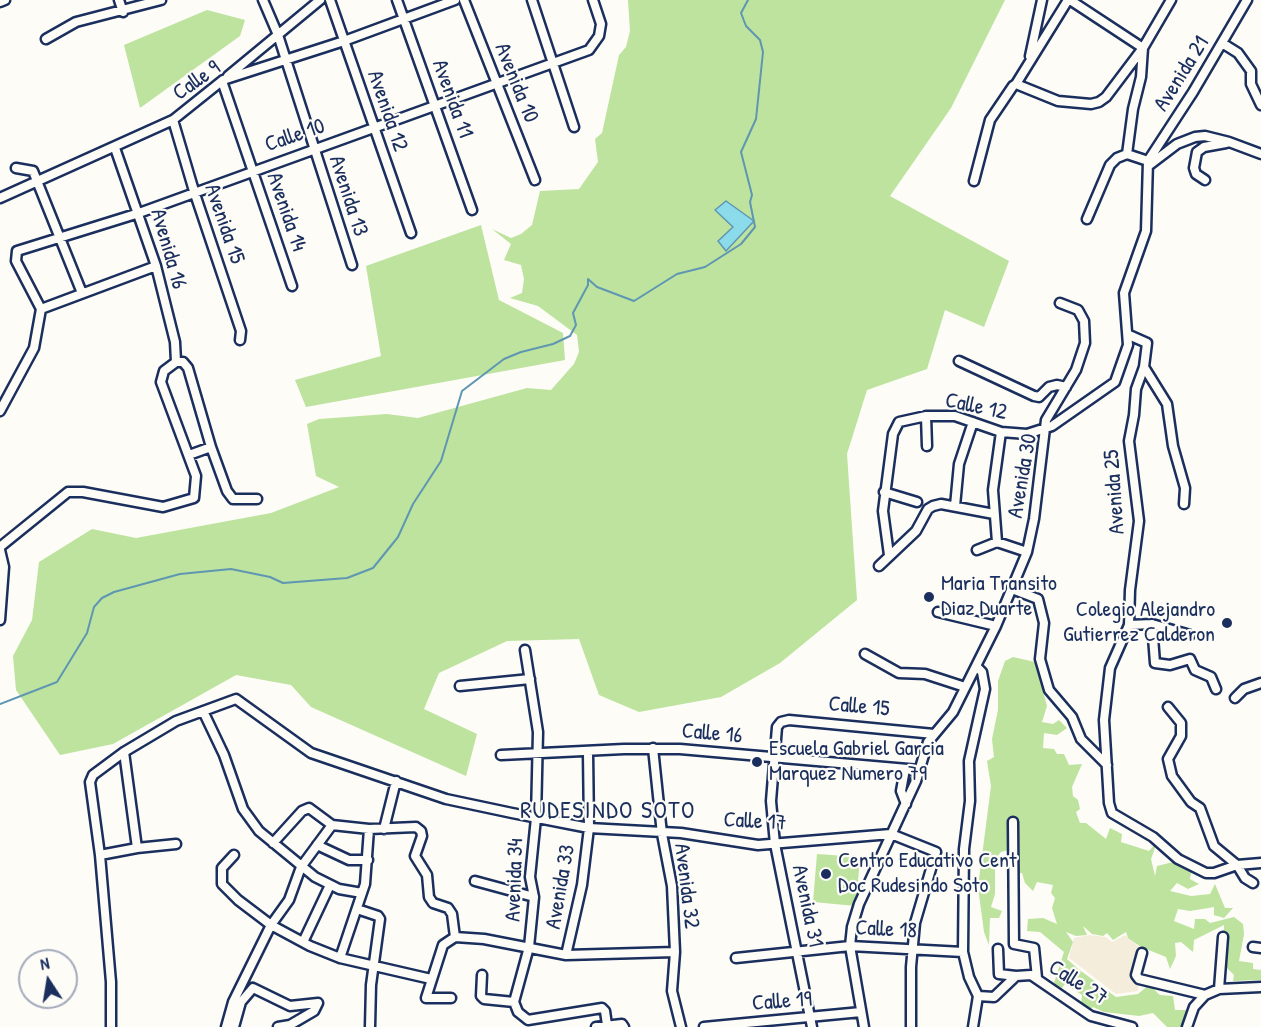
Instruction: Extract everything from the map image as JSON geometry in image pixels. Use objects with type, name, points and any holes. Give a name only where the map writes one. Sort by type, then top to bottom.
[{"type":"street","points":[[0,2],[4,0]]},
{"type":"street","points":[[119,0],[123,12]]},
{"type":"street","points":[[46,39],[76,22],[123,12],[160,0]]},
{"type":"street","name":"Avenida 13","points":[[263,0],[286,60],[351,265]]},
{"type":"street","points":[[222,80],[320,0]]},
{"type":"street","name":"Avenida 12","points":[[330,0],[411,233]]},
{"type":"street","name":"Avenida 11","points":[[397,0],[472,210]]},
{"type":"street","name":"Calle 9","points":[[0,198],[173,120],[222,80],[286,60],[455,0]]},
{"type":"street","name":"Avenida 10","points":[[464,0],[535,180]]},
{"type":"street","points":[[532,0],[574,127]]},
{"type":"street","name":"Calle 10","points":[[42,309],[16,261],[17,251],[139,213],[252,170],[315,150],[498,84],[553,61],[584,52],[592,48],[599,36],[601,24],[593,0]]},
{"type":"street","points":[[1028,65],[1042,0]]},
{"type":"street","points":[[974,181],[990,120],[1069,0],[1143,48]]},
{"type":"street","points":[[1014,85],[1058,101],[1091,104],[1106,98],[1143,48],[1172,0]]},
{"type":"street","name":"Avenida 21","points":[[1148,164],[1247,0]]},
{"type":"street","points":[[1222,43],[1238,53],[1251,70],[1251,84],[1261,105]]},
{"type":"street","points":[[1127,154],[1141,77],[1143,48]]},
{"type":"street","name":"Avenida 14","points":[[222,80],[292,286]]},
{"type":"street","name":"Avenida 15","points":[[173,120],[241,331],[240,340]]},
{"type":"street","points":[[1088,219],[1110,165],[1117,158],[1127,154],[1148,164],[1177,144],[1205,136],[1261,154]]},
{"type":"street","points":[[1205,180],[1196,174],[1194,168],[1197,152],[1204,147],[1229,142]]},
{"type":"street","name":"Avenida 16","points":[[115,148],[156,266],[175,342],[176,362]]},
{"type":"street","name":"Avenida 30","points":[[864,1027],[850,946],[859,904],[906,804],[933,734],[953,712],[996,626],[1027,552],[1036,508],[1045,430],[1115,382],[1124,364],[1129,335],[1124,293],[1146,231],[1148,164]]},
{"type":"street","points":[[16,168],[33,171],[39,182],[82,293]]},
{"type":"street","points":[[0,411],[34,348],[42,309],[156,266]]},
{"type":"street","points":[[1045,430],[1046,420],[1076,370],[1085,343],[1084,321],[1078,310],[1060,303]]},
{"type":"street","name":"Avenida 25","points":[[1129,335],[1147,343],[1144,367],[1136,388],[1134,414],[1128,441],[1139,520],[1130,590],[1129,626],[1110,668],[1104,720],[1109,803],[1112,813],[1153,837],[1178,860],[1206,873],[1214,873],[1237,865]]},
{"type":"street","points":[[960,361],[1034,396],[1039,397],[1049,387],[1066,387]]},
{"type":"street","points":[[0,620],[4,567],[0,549],[68,492],[83,492],[163,507],[194,498],[196,476],[161,382],[164,371],[176,362],[183,362],[188,368],[221,479],[233,499],[257,500]]},
{"type":"street","points":[[1144,367],[1167,404],[1173,446],[1185,488],[1184,504]]},
{"type":"street","points":[[926,416],[927,446]]},
{"type":"street","name":"Calle 12","points":[[884,492],[893,434],[899,422],[926,416],[955,416],[1001,432],[1027,434],[1045,430]]},
{"type":"street","points":[[955,506],[959,464],[973,422]]},
{"type":"street","points":[[997,542],[994,514],[995,462],[1001,432]]},
{"type":"street","points":[[189,455],[211,447]]},
{"type":"street","points":[[889,555],[883,528],[884,492],[917,502]]},
{"type":"street","points":[[879,566],[916,531],[928,509],[933,506],[955,506],[994,514]]},
{"type":"street","points":[[977,550],[997,542],[1027,552]]},
{"type":"street","points":[[1012,589],[1038,599],[1044,622],[1040,659],[1049,690],[1072,717],[1081,739],[1107,765]]},
{"type":"street","points":[[938,612],[996,626]]},
{"type":"street","points":[[1129,626],[1152,624],[1190,635]]},
{"type":"street","points":[[1152,624],[1155,663],[1170,665],[1190,659],[1195,670],[1211,677],[1216,689]]},
{"type":"street","name":"Avenida 34","points":[[514,1002],[530,947],[534,897],[530,877],[536,818],[538,732],[525,650]]},
{"type":"street","points":[[865,654],[899,673],[925,674],[965,687]]},
{"type":"street","points":[[973,1027],[978,996],[971,983],[963,952],[964,849],[970,801],[969,761],[985,689],[982,672],[976,666]]},
{"type":"street","points":[[460,687],[530,679]]},
{"type":"street","points":[[1235,698],[1244,689],[1261,683]]},
{"type":"street","name":"Calle 17","points":[[203,711],[236,699],[310,753],[446,799],[589,828],[662,834],[681,833],[758,845],[891,834],[936,852],[915,923],[912,950]]},
{"type":"street","points":[[1168,707],[1182,729],[1181,736],[1168,759],[1172,776],[1191,802],[1200,808],[1214,846],[1237,865],[1241,874],[1253,883]]},
{"type":"street","points":[[111,1027],[111,982],[100,855],[90,782],[101,768],[176,721],[203,711],[224,755],[247,817],[301,867],[330,885],[362,893]]},
{"type":"street","name":"Calle 15","points":[[781,722],[789,720],[933,734]]},
{"type":"street","name":"Avenida 31","points":[[781,722],[777,727],[773,757],[771,801],[775,844],[812,1023]]},
{"type":"street","name":"Calle 16","points":[[501,755],[588,753],[653,748],[919,770]]},
{"type":"street","name":"Avenida 32","points":[[653,748],[662,834],[672,886],[675,952],[672,991],[681,1027]]},
{"type":"street","points":[[124,752],[137,848]]},
{"type":"street","name":"Avenida 33","points":[[566,955],[582,885],[589,828],[588,753]]},
{"type":"street","name":"Avenida 30","points":[[906,769],[901,791],[906,804]]},
{"type":"street","points":[[384,829],[396,782]]},
{"type":"street","points":[[273,843],[302,811],[309,808],[332,825],[369,829],[416,827],[421,831],[415,856],[427,875],[429,897],[433,903],[448,909],[452,914],[455,937]]},
{"type":"street","points":[[1013,822],[1014,944],[1034,948],[1037,978]]},
{"type":"street","points":[[226,1027],[233,1002],[271,925],[289,900],[301,867],[332,825]]},
{"type":"street","points":[[340,958],[362,893],[368,860],[369,829]]},
{"type":"street","points":[[100,855],[176,844]]},
{"type":"street","points":[[317,845],[349,860],[368,860]]},
{"type":"street","points":[[234,855],[222,868],[222,884],[238,900],[271,925],[304,940],[310,946],[340,958],[430,979]]},
{"type":"street","points":[[1237,865],[1261,863]]},
{"type":"street","points":[[475,881],[534,897]]},
{"type":"street","points":[[304,940],[330,885]]},
{"type":"street","points":[[357,909],[378,916],[380,919],[373,966],[370,1027]]},
{"type":"street","points":[[451,998],[426,998],[430,979],[443,945],[455,937],[530,947],[566,955],[675,952]]},
{"type":"street","points":[[1219,989],[1223,938]]},
{"type":"street","name":"Calle 18","points":[[736,958],[850,946],[963,952]]},
{"type":"street","points":[[998,949],[999,975],[1016,976]]},
{"type":"street","points":[[911,1027],[912,950]]},
{"type":"street","points":[[1142,953],[1136,975],[1139,979],[1205,995]]},
{"type":"street","name":"Calle 27","points":[[978,996],[994,997],[1016,976],[1024,974],[1037,978],[1092,1016],[1132,1027]]},
{"type":"street","points":[[482,975],[481,996],[484,999],[514,1002],[518,1012],[528,1020],[602,1008],[605,1011],[607,1025]]},
{"type":"street","points":[[1188,1022],[1205,995],[1219,989],[1261,987]]},
{"type":"street","points":[[234,1027],[241,1002],[247,992],[253,988],[290,1006],[318,1003],[314,1011],[290,1025],[278,1027]]},
{"type":"street","name":"Calle 19","points":[[704,1027],[812,1023],[861,1011]]},
{"type":"street","points":[[596,1027],[622,1024],[624,1027]]},
{"type":"shaded area","points":[[1089,935],[1106,937],[1112,942],[1125,935],[1143,950],[1138,991],[1116,994],[1069,958],[1074,938]]},
{"type":"green space","points":[[628,0],[1005,0],[951,108],[890,196],[1009,261],[984,327],[945,310],[927,369],[867,390],[847,454],[857,600],[780,663],[721,697],[639,712],[599,695],[579,639],[507,641],[439,673],[424,709],[477,734],[466,776],[311,707],[291,685],[236,675],[113,744],[60,755],[16,690],[13,656],[32,620],[39,562],[92,529],[136,538],[271,513],[339,487],[316,476],[307,424],[319,419],[387,414],[418,418],[527,388],[551,390],[574,364],[579,352],[577,335],[538,306],[510,298],[522,293],[524,279],[521,265],[504,260],[511,244],[492,229],[511,238],[521,234],[532,225],[540,191],[579,189],[598,162],[595,139],[602,133],[619,55],[626,47],[630,31]]},
{"type":"green space","points":[[207,10],[245,20],[240,36],[140,108],[124,45]]},
{"type":"green space","points":[[481,225],[499,300],[563,333],[565,360],[306,407],[295,380],[381,356],[366,266]]},
{"type":"green space","points":[[1013,657],[1035,662],[1047,706],[1042,722],[1053,724],[1059,720],[1067,728],[1057,735],[1044,733],[1043,748],[1054,749],[1057,754],[1064,754],[1069,765],[1082,764],[1072,787],[1073,796],[1078,800],[1080,809],[1076,812],[1080,823],[1086,823],[1106,839],[1110,828],[1122,834],[1121,842],[1149,851],[1157,842],[1151,859],[1155,876],[1157,866],[1177,861],[1192,869],[1190,879],[1199,884],[1188,889],[1177,883],[1170,891],[1191,896],[1210,894],[1215,884],[1225,908],[1233,908],[1224,918],[1214,915],[1214,907],[1190,911],[1178,909],[1174,921],[1194,929],[1195,919],[1205,919],[1210,923],[1234,917],[1243,924],[1244,934],[1239,961],[1253,963],[1253,969],[1261,970],[1261,980],[1233,981],[1234,975],[1223,964],[1224,925],[1194,940],[1193,952],[1181,942],[1175,943],[1176,956],[1170,969],[1166,957],[1141,947],[1128,938],[1126,932],[1113,940],[1107,933],[1103,936],[1092,934],[1083,926],[1087,935],[1076,936],[1066,932],[1073,942],[1067,959],[1077,968],[1116,997],[1138,994],[1149,985],[1160,995],[1173,996],[1175,1010],[1190,1010],[1183,1027],[1167,1027],[1153,1013],[1139,1016],[1104,1012],[1093,1007],[1090,1009],[1081,1004],[1082,995],[1065,984],[1060,990],[1054,983],[1064,952],[1040,932],[1027,931],[1028,919],[1043,918],[1057,924],[1052,908],[1055,898],[1051,893],[1053,885],[1037,882],[1033,891],[1025,883],[1022,873],[1013,873],[1008,850],[1001,852],[995,859],[995,894],[991,907],[1002,911],[999,918],[990,918],[989,945],[984,932],[978,887],[991,786],[987,761],[994,757],[992,739],[998,710],[998,681],[1005,661]]},
{"type":"green space","points":[[817,854],[860,857],[856,906],[813,902]]},
{"type":"water","points":[[726,201],[754,221],[726,251],[718,241],[733,227],[715,210]]},
{"type":"waterway","points":[[0,704],[57,682],[87,633],[94,607],[102,598],[114,592],[180,574],[231,569],[270,577],[283,583],[347,578],[373,568],[398,537],[413,504],[441,461],[462,391],[504,359],[553,344],[570,336],[576,325],[573,313],[588,285],[588,279],[597,287],[634,301],[677,274],[705,267],[741,244],[755,227],[750,202],[752,195],[741,152],[756,119],[763,52],[760,40],[746,26],[741,13],[748,0]]},
{"type":"place","name":"Maria Transito Diaz Duarte","points":[[929,597]]},
{"type":"place","name":"Colegio Alejandro Gutierrez Calderon","points":[[1227,623]]},
{"type":"place","name":"Escuela Gabriel Garcia Marquez Numero 79","points":[[757,762]]},
{"type":"place","name":"Centro Educativo Cent Doc Rudesindo Soto","points":[[826,874]]},
{"type":"district","name":"RUDESINDO SOTO","points":[[608,812]]}]
